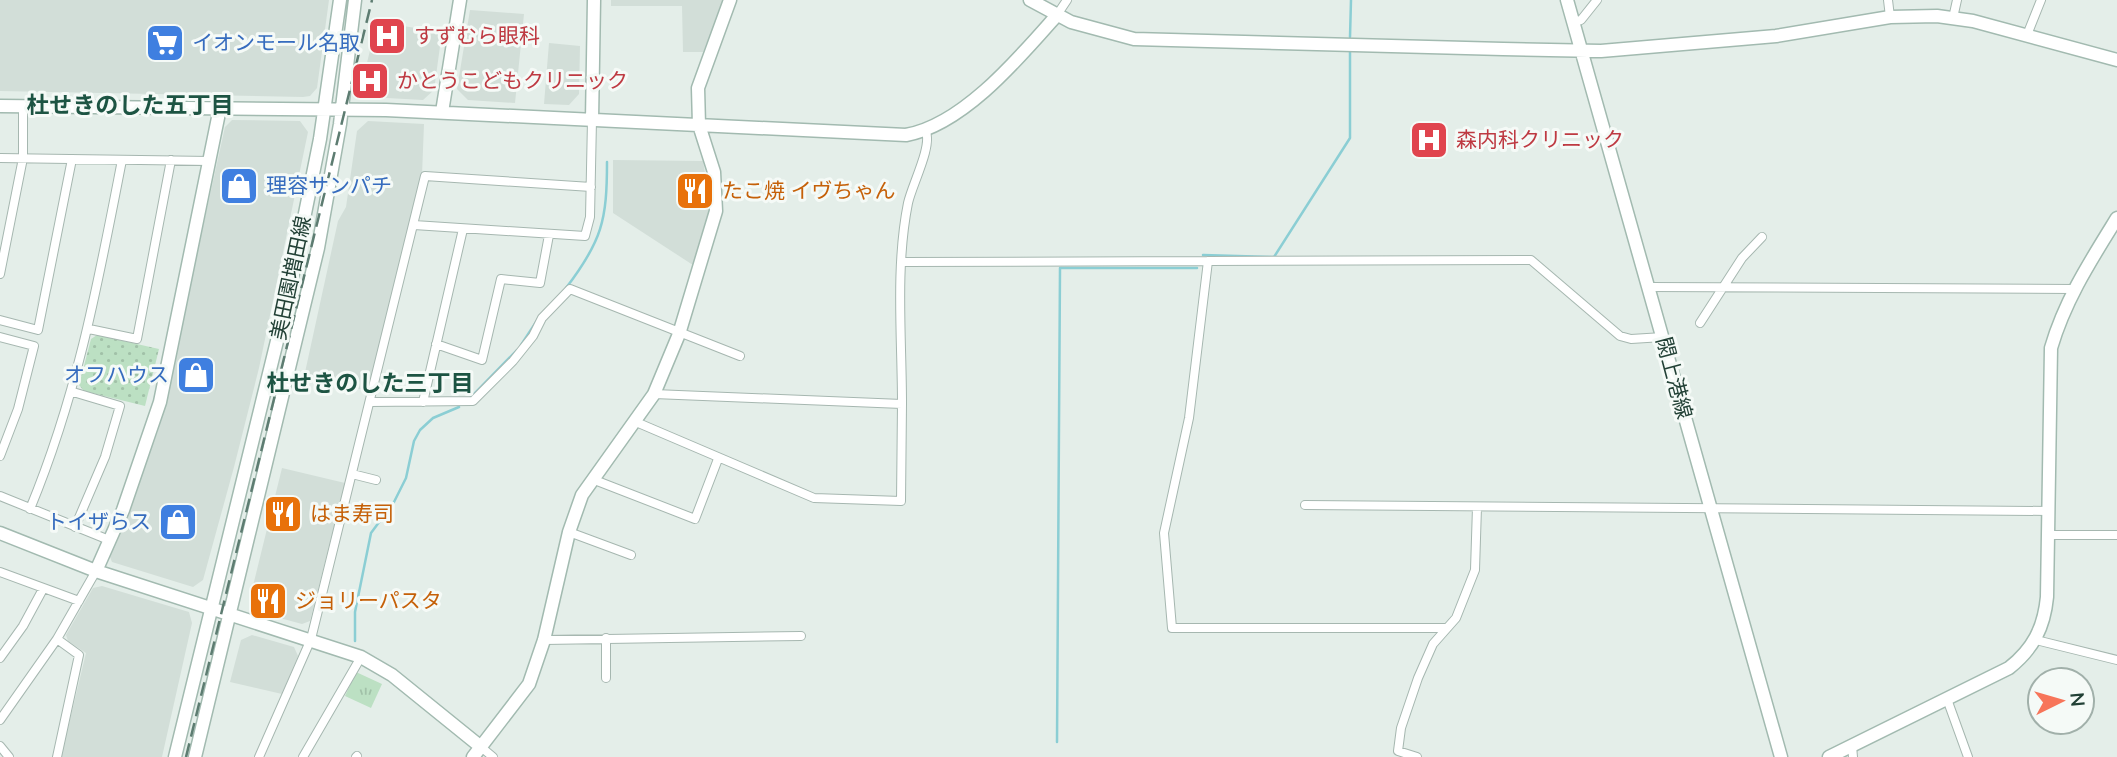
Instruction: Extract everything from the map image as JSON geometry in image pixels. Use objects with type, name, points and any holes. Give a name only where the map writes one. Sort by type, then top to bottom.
[{"type":"street","name":"美田園増田線","points":[[176,757],[210,608],[268,385],[325,108],[340,0]]},
{"type":"street","name":"美田園増田線","points":[[195,757],[318,248],[342,108],[355,0]]},
{"type":"street","points":[[442,112],[460,0]]},
{"type":"street","points":[[414,225],[585,236],[590,217],[594,0]]},
{"type":"street","points":[[477,752],[529,684],[544,640],[569,532],[591,478],[636,422],[654,394],[679,334],[716,211],[714,172],[699,125],[696,106],[702,71],[730,0]]},
{"type":"street","points":[[1030,0],[1093,30],[1150,41],[1582,50],[1776,36],[1891,17],[1953,18],[2117,60]]},
{"type":"street","points":[[0,106],[342,108],[890,135],[926,132],[944,122],[997,77],[1057,15],[1067,0]]},
{"type":"street","name":"閖上港線","points":[[1567,0],[1781,757]]},
{"type":"street","points":[[1573,22],[1581,20],[1597,0]]},
{"type":"street","points":[[1888,0],[1891,17]]},
{"type":"street","points":[[1953,18],[1957,0]]},
{"type":"street","points":[[2027,35],[2041,0]]},
{"type":"street","points":[[0,274],[23,158],[23,106]]},
{"type":"street","points":[[0,720],[57,639],[96,571],[160,402],[220,108]]},
{"type":"street","points":[[636,422],[814,498],[901,501],[902,262],[908,202],[928,146],[926,132]]},
{"type":"street","points":[[0,158],[210,161]]},
{"type":"street","points":[[0,320],[38,330],[72,159]]},
{"type":"street","points":[[30,509],[55,450],[73,392],[89,330],[122,160]]},
{"type":"street","points":[[89,330],[137,339],[171,160]]},
{"type":"street","points":[[259,757],[311,639],[425,176],[591,187]]},
{"type":"street","points":[[1829,757],[1852,751],[2009,668],[2024,656],[2036,640],[2046,609],[2051,348],[2074,289],[2115,227]]},
{"type":"street","points":[[423,402],[463,229]]},
{"type":"street","points":[[436,344],[482,360],[501,279],[540,283],[550,235]]},
{"type":"street","points":[[1700,324],[1742,258],[1762,237]]},
{"type":"street","points":[[902,262],[1531,260],[1620,336],[1631,339],[1663,337]]},
{"type":"street","points":[[1208,261],[1189,418],[1164,533],[1172,628],[1447,628]]},
{"type":"street","points":[[1649,287],[2074,289]]},
{"type":"street","points":[[370,402],[473,401],[513,361],[533,336],[542,318],[570,289],[740,356]]},
{"type":"street","points":[[0,337],[34,346],[18,409],[0,456]]},
{"type":"street","points":[[73,392],[120,406],[105,457],[75,527]]},
{"type":"street","points":[[654,394],[902,404]]},
{"type":"street","points":[[591,478],[695,519],[718,459]]},
{"type":"street","points":[[352,474],[376,480]]},
{"type":"street","points":[[0,496],[109,541]]},
{"type":"street","points":[[1305,505],[2048,510]]},
{"type":"street","points":[[1418,757],[1398,751],[1401,728],[1433,644],[1456,618],[1475,569],[1477,507]]},
{"type":"street","points":[[569,532],[631,555]]},
{"type":"street","points":[[0,533],[96,571],[361,657],[392,675],[477,752],[493,757]]},
{"type":"street","points":[[2048,535],[2117,535]]},
{"type":"street","points":[[0,572],[79,601]]},
{"type":"street","points":[[0,658],[23,626],[43,589]]},
{"type":"street","points":[[544,640],[801,636]]},
{"type":"street","points":[[606,638],[606,677]]},
{"type":"street","points":[[57,639],[79,655],[57,757]]},
{"type":"street","points":[[2036,640],[2117,660]]},
{"type":"street","points":[[303,757],[361,657]]},
{"type":"street","points":[[1947,699],[1968,757]]},
{"type":"street","points":[[0,746],[9,757]]},
{"type":"shaded area","points":[[0,0],[329,0],[317,88],[310,96],[303,97],[0,91]]},
{"type":"shaded area","points":[[611,0],[724,0],[703,52],[683,52],[682,6],[611,6]]},
{"type":"shaded area","points":[[470,10],[524,14],[515,103],[468,100],[457,89]]},
{"type":"shaded area","points":[[377,22],[442,32],[434,90],[423,100],[369,97],[361,87]]},
{"type":"shaded area","points":[[549,43],[580,46],[579,94],[569,105],[544,104]]},
{"type":"shaded area","points":[[232,120],[300,121],[308,132],[259,368],[234,467],[203,580],[193,587],[112,562],[110,557],[158,431],[225,127]]},
{"type":"shaded area","points":[[368,121],[424,124],[422,175],[368,391],[304,377],[338,221],[346,207],[357,131]]},
{"type":"shaded area","points":[[613,160],[703,161],[711,209],[696,267],[613,213]]},
{"type":"shaded area","points":[[282,468],[345,483],[310,621],[302,624],[254,611],[250,598]]},
{"type":"shaded area","points":[[102,586],[189,612],[192,623],[162,757],[61,757],[86,653],[68,641],[66,635],[93,588]]},
{"type":"shaded area","points":[[252,635],[294,647],[298,656],[282,694],[230,682],[241,640]]},
{"type":"green space","points":[[97,335],[159,349],[145,406],[84,391],[79,385],[91,339]]},
{"type":"green space","points":[[356,672],[382,684],[371,708],[345,696]]},
{"type":"waterway","points":[[1350,37],[1351,0]]},
{"type":"waterway","points":[[1203,255],[1274,257],[1350,138],[1350,50]]},
{"type":"waterway","points":[[566,288],[588,257],[600,229],[606,200],[607,162]]},
{"type":"waterway","points":[[1057,742],[1060,268],[1197,268]]},
{"type":"waterway","points":[[521,345],[540,316]]},
{"type":"waterway","points":[[470,398],[517,350]]},
{"type":"waterway","points":[[355,641],[355,612],[371,533],[394,502],[406,478],[414,441],[420,430],[433,418],[459,407]]},
{"type":"railway","points":[[186,757],[372,0]]},
{"type":"place","name":"すずむら眼科","points":[[387,36]]},
{"type":"place","name":"イオンモール名取","points":[[165,43]]},
{"type":"place","name":"かとうこどもクリニック","points":[[370,81]]},
{"type":"place","name":"森内科クリニック","points":[[1429,140]]},
{"type":"place","name":"理容サンパチ","points":[[239,186]]},
{"type":"place","name":"たこ焼 イヴちゃん","points":[[695,191]]},
{"type":"place","name":"オフハウス","points":[[196,375]]},
{"type":"place","name":"はま寿司","points":[[283,514]]},
{"type":"place","name":"トイザらス","points":[[178,522]]},
{"type":"place","name":"ジョリーパスタ","points":[[268,601]]},
{"type":"district","name":"杜せきのした五丁目","points":[[130,105]]},
{"type":"district","name":"杜せきのした三丁目","points":[[370,383]]}]
